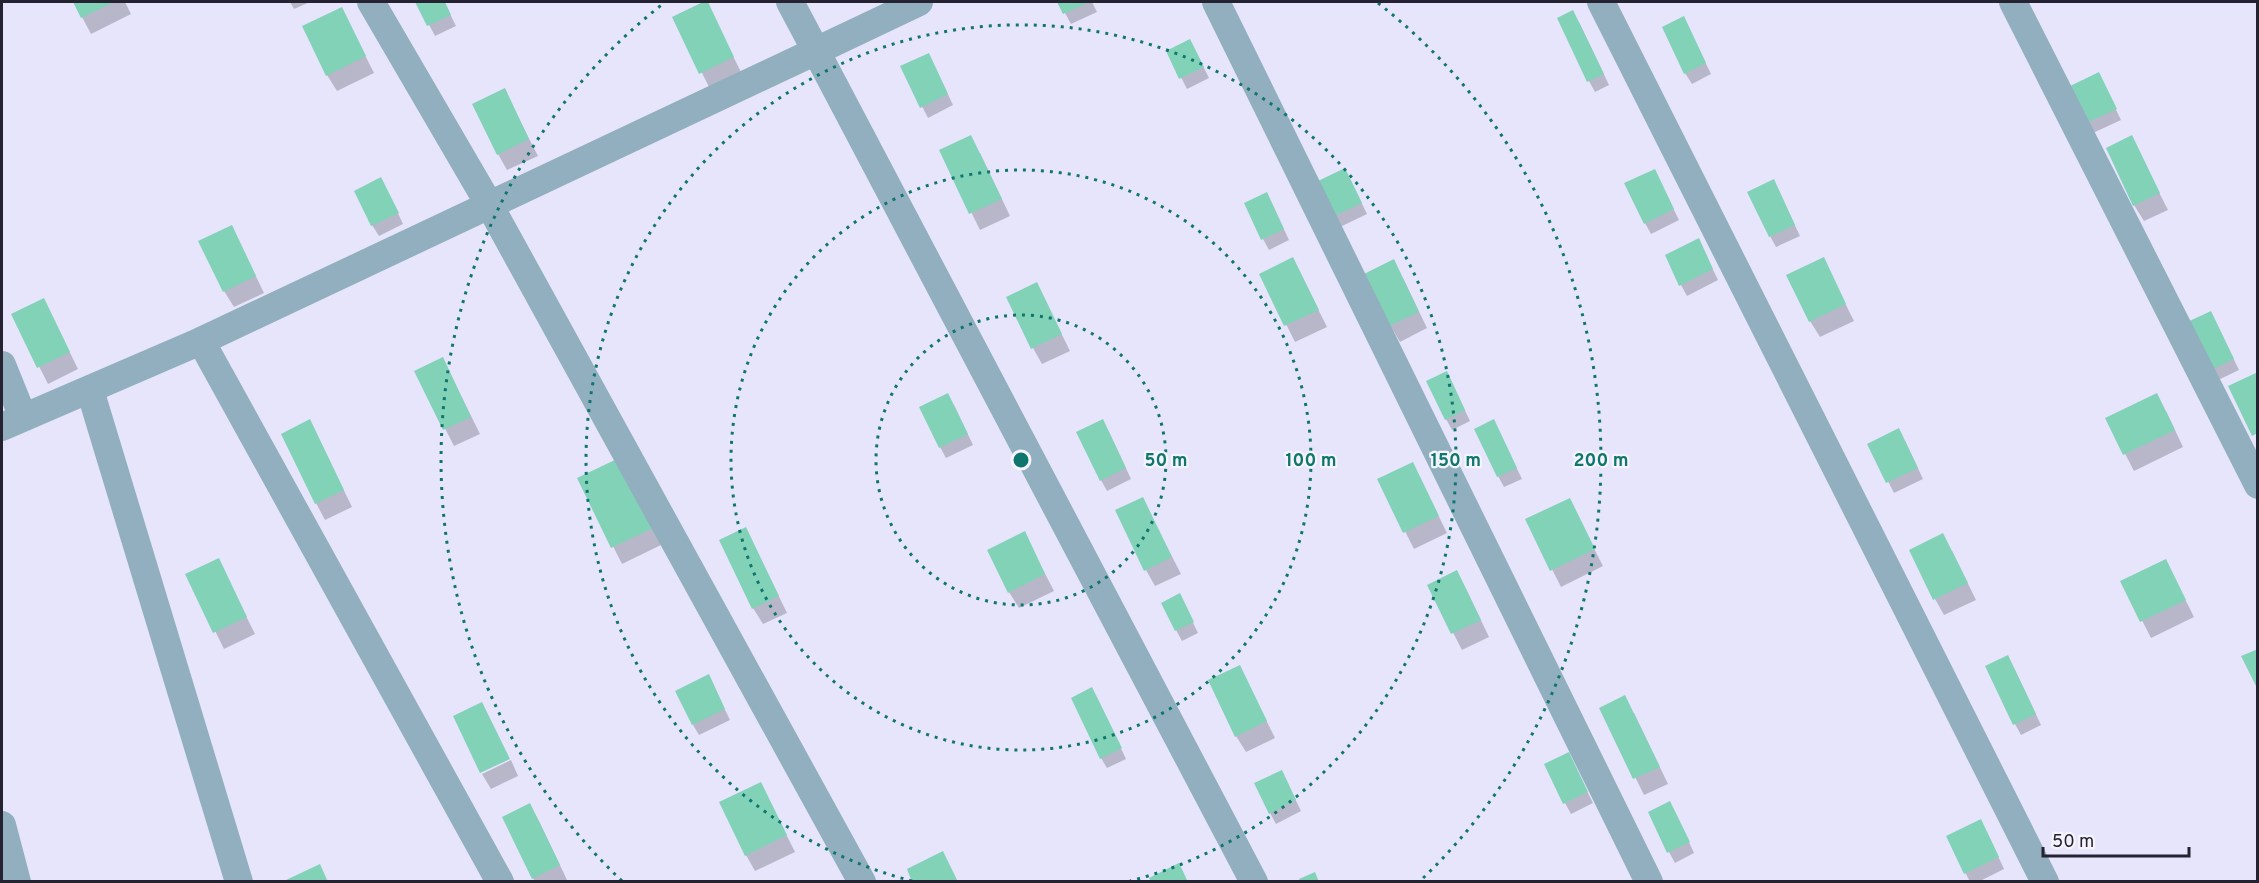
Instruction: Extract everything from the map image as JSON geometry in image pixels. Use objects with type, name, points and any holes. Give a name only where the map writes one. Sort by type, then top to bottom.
[{"type":"street","points":[[371,2],[490,206],[862,882]]},
{"type":"street","points":[[790,2],[1254,882]]},
{"type":"street","points":[[2,365],[12,422],[201,341],[919,2]]},
{"type":"street","points":[[1216,2],[1649,882]]},
{"type":"street","points":[[1601,2],[2045,882]]},
{"type":"street","points":[[2013,2],[2258,485]]},
{"type":"street","points":[[201,341],[500,882]]},
{"type":"street","points":[[90,390],[239,882]]},
{"type":"street","points":[[2,825],[17,882]]},
{"type":"building","points":[[73,2],[114,2],[81,18]]},
{"type":"building","points":[[415,2],[445,2],[451,15],[427,26]]},
{"type":"building","points":[[703,2],[708,2],[734,57],[699,74],[672,17]]},
{"type":"building","points":[[1057,2],[1090,2],[1063,14]]},
{"type":"building","points":[[342,7],[366,56],[326,76],[302,26]]},
{"type":"building","points":[[1573,10],[1604,74],[1587,82],[1557,18]]},
{"type":"building","points":[[1684,16],[1706,63],[1684,74],[1662,27]]},
{"type":"building","points":[[1190,39],[1204,67],[1179,79],[1166,51]]},
{"type":"building","points":[[929,53],[948,94],[920,108],[900,66]]},
{"type":"building","points":[[2099,72],[2117,109],[2086,123],[2068,87]]},
{"type":"building","points":[[505,88],[529,139],[497,155],[472,104]]},
{"type":"building","points":[[971,135],[1002,199],[969,214],[939,150]]},
{"type":"building","points":[[2132,135],[2160,193],[2133,206],[2106,148]]},
{"type":"building","points":[[1345,168],[1362,203],[1332,217],[1316,182]]},
{"type":"building","points":[[1655,169],[1674,209],[1644,224],[1624,183]]},
{"type":"building","points":[[381,177],[399,213],[371,226],[354,191]]},
{"type":"building","points":[[1774,179],[1795,225],[1769,237],[1747,192]]},
{"type":"building","points":[[1267,192],[1284,229],[1261,240],[1244,203]]},
{"type":"building","points":[[232,225],[256,276],[223,292],[198,241]]},
{"type":"building","points":[[1699,238],[1713,269],[1679,286],[1665,255]]},
{"type":"building","points":[[1293,257],[1319,310],[1284,326],[1259,274]]},
{"type":"building","points":[[1824,257],[1846,304],[1809,322],[1786,275]]},
{"type":"building","points":[[1394,259],[1419,312],[1389,326],[1364,274]]},
{"type":"building","points":[[1037,282],[1062,334],[1031,349],[1006,297]]},
{"type":"building","points":[[44,298],[70,352],[37,368],[11,314]]},
{"type":"building","points":[[2211,311],[2234,359],[2207,372],[2183,324]]},
{"type":"building","points":[[443,357],[471,417],[443,430],[414,371]]},
{"type":"building","points":[[1447,371],[1465,410],[1445,420],[1426,381]]},
{"type":"building","points":[[2258,372],[2258,433],[2252,436],[2228,386]]},
{"type":"building","points":[[948,393],[968,434],[939,448],[919,407]]},
{"type":"building","points":[[2157,393],[2175,430],[2123,455],[2105,418]]},
{"type":"building","points":[[310,419],[344,490],[315,504],[281,434]]},
{"type":"building","points":[[1103,419],[1126,468],[1100,481],[1076,432]]},
{"type":"building","points":[[1494,419],[1517,468],[1497,477],[1474,429]]},
{"type":"building","points":[[1899,428],[1918,468],[1886,483],[1867,444]]},
{"type":"building","points":[[619,458],[653,528],[611,548],[577,478]]},
{"type":"building","points":[[1413,462],[1439,516],[1403,533],[1377,479]]},
{"type":"building","points":[[1143,497],[1172,557],[1144,571],[1115,510]]},
{"type":"building","points":[[1570,498],[1595,549],[1550,571],[1525,519]]},
{"type":"building","points":[[746,527],[779,596],[752,609],[719,540]]},
{"type":"building","points":[[1025,531],[1045,574],[1008,593],[987,550]]},
{"type":"building","points":[[1943,533],[1968,583],[1933,600],[1909,550]]},
{"type":"building","points":[[219,558],[247,617],[213,633],[185,574]]},
{"type":"building","points":[[2166,559],[2186,600],[2140,622],[2120,581]]},
{"type":"building","points":[[1457,570],[1481,620],[1451,634],[1427,585]]},
{"type":"building","points":[[1180,593],[1194,622],[1175,631],[1161,603]]},
{"type":"building","points":[[2258,649],[2258,690],[2241,656]]},
{"type":"building","points":[[2008,655],[2036,714],[2013,725],[1985,666]]},
{"type":"building","points":[[1240,665],[1267,721],[1235,737],[1208,680]]},
{"type":"building","points":[[709,674],[725,709],[692,725],[675,691]]},
{"type":"building","points":[[1092,687],[1122,748],[1100,759],[1071,698]]},
{"type":"building","points":[[1625,695],[1660,767],[1633,779],[1599,708]]},
{"type":"building","points":[[482,702],[510,759],[480,773],[453,716]]},
{"type":"building","points":[[1569,752],[1588,792],[1563,804],[1544,764]]},
{"type":"building","points":[[1282,770],[1296,800],[1269,814],[1254,783]]},
{"type":"building","points":[[761,782],[787,835],[745,856],[719,802]]},
{"type":"building","points":[[1670,801],[1690,842],[1667,853],[1648,812]]},
{"type":"building","points":[[530,803],[560,865],[532,879],[502,817]]},
{"type":"building","points":[[1981,819],[1999,857],[1964,874],[1946,836]]},
{"type":"building","points":[[943,851],[958,882],[912,882],[907,869]]},
{"type":"building","points":[[1179,863],[1188,882],[1151,882],[1149,878]]},
{"type":"building","points":[[320,864],[328,882],[287,882],[286,880]]},
{"type":"building","points":[[1315,872],[1319,882],[1300,882],[1299,879]]}]
